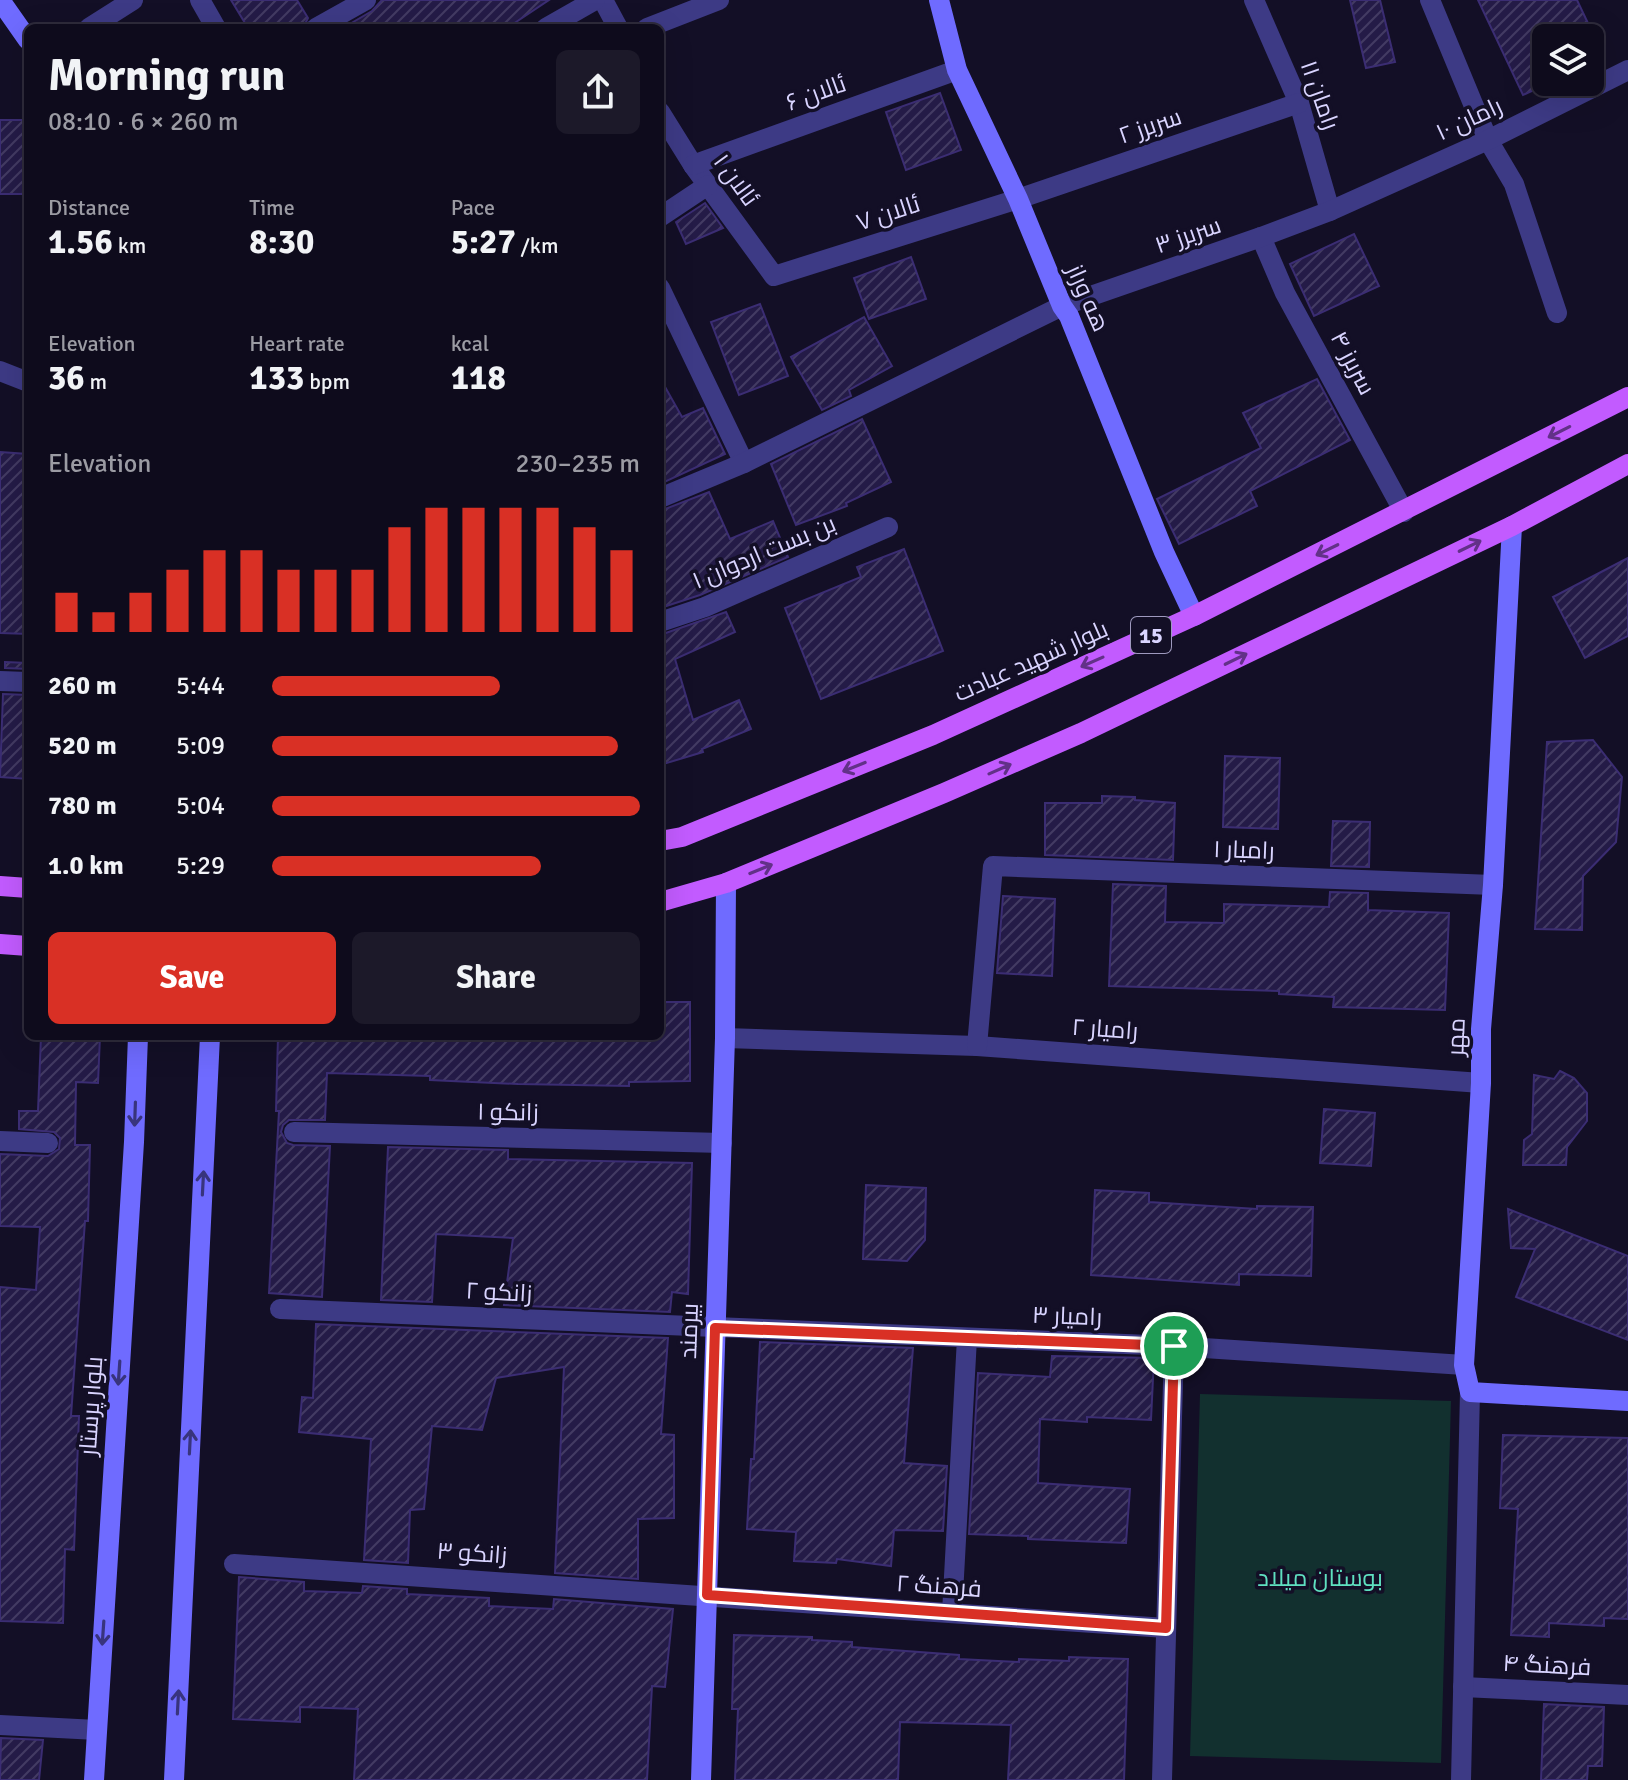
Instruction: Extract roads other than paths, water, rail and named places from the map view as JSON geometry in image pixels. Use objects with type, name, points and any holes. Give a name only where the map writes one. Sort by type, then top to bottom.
[{"type":"main road","name":"بلوار شهید عبادت","points":[[664,840],[682,837],[933,735],[1194,616],[1628,397]]},
{"type":"main road","name":"15","points":[[664,901],[726,883],[1081,733],[1512,526],[1628,464]]},
{"type":"main road","points":[[0,886],[24,888]]},
{"type":"main road","points":[[0,944],[24,946]]},
{"type":"street","points":[[0,0],[24,34]]},
{"type":"street","points":[[95,24],[133,0]]},
{"type":"street","points":[[200,0],[214,24]]},
{"type":"street","points":[[323,24],[366,0]]},
{"type":"street","points":[[553,24],[595,0]]},
{"type":"street","points":[[603,0],[616,24]]},
{"type":"street","points":[[657,24],[719,0]]},
{"type":"street","name":"هه وراز","points":[[939,0],[957,70],[1069,316],[1164,552],[1194,616]]},
{"type":"street","name":"رامان ۱۱","points":[[1254,0],[1299,103],[1330,211]]},
{"type":"street","points":[[1430,0],[1488,140],[1514,184],[1557,313]]},
{"type":"street","name":"ئالان ۶","points":[[693,165],[957,70]]},
{"type":"street","name":"رامان ۱۰","points":[[1330,211],[1488,140],[1628,70]]},
{"type":"street","name":"سربرز ۲","points":[[1018,199],[1299,103]]},
{"type":"street","name":"ئالان ۱","points":[[664,118],[693,165],[774,276]]},
{"type":"street","points":[[664,214],[708,185]]},
{"type":"street","name":"ئالان ۷","points":[[774,276],[1018,199]]},
{"type":"street","name":"سربرز ۳","points":[[664,496],[744,463],[1062,306],[1330,211]]},
{"type":"street","name":"سربرز ۴","points":[[1261,237],[1285,293],[1404,512]]},
{"type":"street","points":[[664,300],[744,463]]},
{"type":"street","points":[[0,371],[24,380]]},
{"type":"street","name":"مهر","points":[[1470,1392],[1464,1365],[1512,526]]},
{"type":"street","name":"بن بست اردوان ۱","points":[[664,621],[705,607],[888,527]]},
{"type":"street","points":[[0,681],[24,682]]},
{"type":"street","name":"رامیار ۱","points":[[977,1046],[993,866],[1493,885]]},
{"type":"street","name":"بیرمند","points":[[701,1780],[725,1038],[726,883]]},
{"type":"street","name":"رامیار ۲","points":[[725,1038],[977,1046],[1481,1083]]},
{"type":"street","name":"بلوار پرستار","points":[[94,1780],[138,1040]]},
{"type":"street","points":[[174,1780],[210,1040]]},
{"type":"street","name":"زانکو ۱","points":[[294,1132],[722,1143]]},
{"type":"street","points":[[0,1141],[48,1143]]},
{"type":"street","name":"زانکو ۲","points":[[280,1309],[715,1328]]},
{"type":"street","name":"رامیار ۳","points":[[715,1328],[1174,1346],[1464,1365]]},
{"type":"street","points":[[952,1613],[967,1338]]},
{"type":"street","points":[[1162,1780],[1174,1346]]},
{"type":"street","points":[[1461,1780],[1470,1392],[1628,1401]]},
{"type":"street","name":"زانکو ۳","points":[[234,1564],[707,1595]]},
{"type":"street","name":"فرهنگ ۲","points":[[707,1595],[1166,1628]]},
{"type":"street","name":"فرهنگ ۴","points":[[1463,1687],[1628,1695]]},
{"type":"street","points":[[0,1725],[97,1730]]},
{"type":"park label","name":"بوستان میلاد","points":[[1320,1578]]}]
